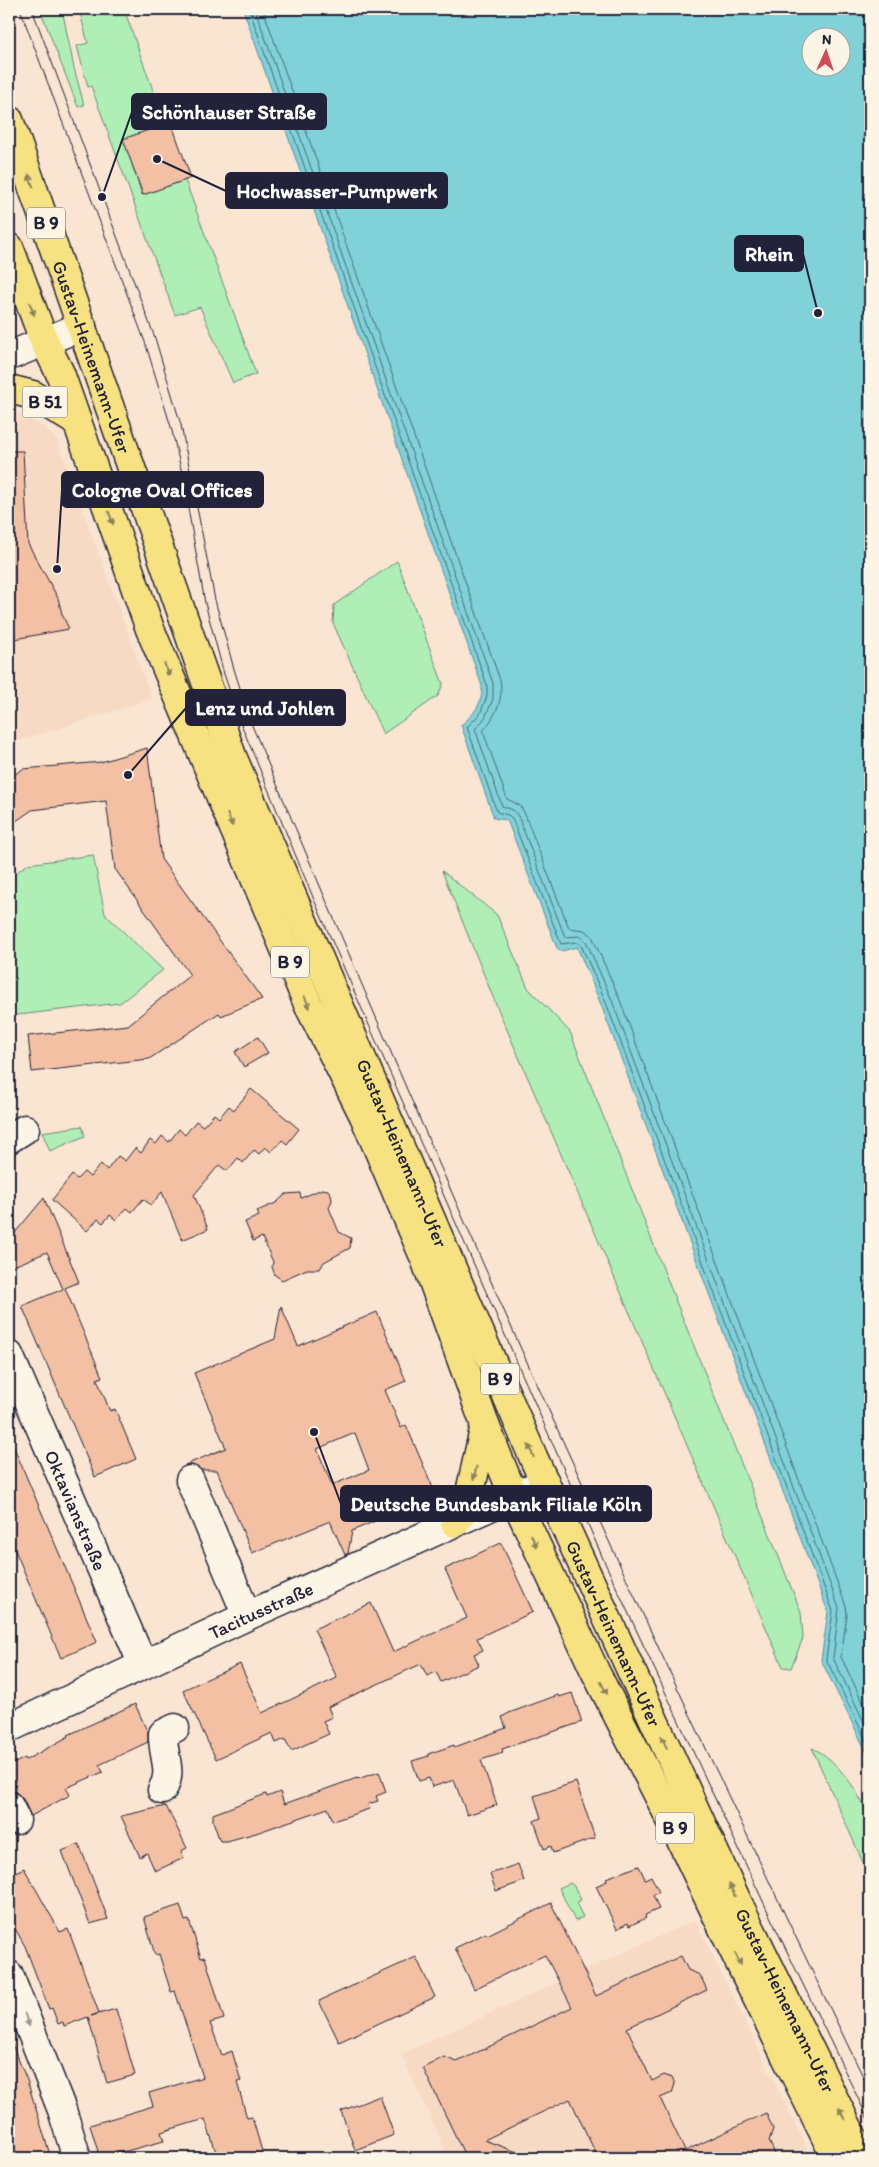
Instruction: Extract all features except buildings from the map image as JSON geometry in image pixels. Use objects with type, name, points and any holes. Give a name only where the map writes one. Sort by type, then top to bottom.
[{"type":"main road","name":"Gustav-Heinemann-Ufer","points":[[9,120],[232,756],[545,1482],[736,1899],[863,2158]]},
{"type":"main road","name":"Gustav-Heinemann-Ufer","points":[[9,247],[45,343],[60,373],[150,628],[308,1004],[364,1116],[421,1250],[485,1425],[514,1497],[595,1671],[678,1834],[728,1941],[836,2158]]},
{"type":"main road","name":"B 51","points":[[9,389],[33,395],[77,422]]},
{"type":"main road","points":[[455,1523],[467,1506],[485,1425]]},
{"type":"street","points":[[9,356],[45,343],[82,326]]},
{"type":"street","name":"Oktavianstraße","points":[[9,1355],[144,1665]]},
{"type":"street","points":[[190,1480],[247,1616]]},
{"type":"street","name":"Tacitusstraße","points":[[9,1728],[247,1616],[545,1482]]},
{"type":"street","points":[[162,1790],[167,1782],[169,1772],[163,1734],[175,1728]]},
{"type":"street","points":[[9,1975],[62,2110],[76,2158]]},
{"type":"shaded area","points":[[9,409],[42,426],[57,440],[152,699],[9,744]]},
{"type":"shaded area","points":[[695,1920],[812,2158],[449,2158],[401,2054]]},
{"type":"green space","points":[[40,9],[62,9],[84,105],[78,107]]},
{"type":"green space","points":[[79,9],[124,9],[165,124],[124,139],[142,195],[185,180],[256,374],[233,383],[200,307],[175,315],[91,86],[88,87],[77,46],[88,43]]},
{"type":"green space","points":[[397,561],[443,684],[438,696],[383,734],[333,623],[334,605]]},
{"type":"green space","points":[[93,855],[105,914],[163,970],[120,1003],[9,1016],[9,878],[28,864]]},
{"type":"green space","points":[[442,871],[497,915],[528,988],[570,1032],[801,1612],[803,1638],[791,1668],[783,1667],[495,1002]]},
{"type":"green space","points":[[82,1126],[85,1136],[50,1151],[42,1132]]},
{"type":"green space","points":[[812,1748],[831,1760],[840,1770],[856,1791],[867,1813],[872,1836],[870,1878]]},
{"type":"green space","points":[[570,1883],[574,1886],[581,1900],[576,1903],[583,1917],[575,1921],[559,1888]]},
{"type":"water","points":[[243,9],[870,9],[870,1759],[821,1660],[828,1612],[600,1002],[577,947],[562,951],[557,948],[507,820],[494,818],[461,725],[477,708],[482,686]]},
{"type":"tram line","points":[[20,9],[145,342],[171,427],[181,469],[205,603],[224,674],[241,724],[315,902],[605,1563],[768,1912],[870,2123]]},
{"type":"tram line","points":[[32,9],[155,338],[181,425],[215,600],[251,723],[403,1081],[521,1348],[675,1683],[870,2091]]},
{"type":"place","name":"Hochwasser-Pumpwerk","points":[[157,159]]},
{"type":"place","name":"Schönhauser Straße","points":[[102,197]]},
{"type":"place","name":"Rhein","points":[[818,313]]},
{"type":"place","name":"Cologne Oval Offices","points":[[57,569]]},
{"type":"place","name":"Lenz und Johlen","points":[[128,775]]},
{"type":"place","name":"Deutsche Bundesbank Filiale Köln","points":[[314,1432]]}]
